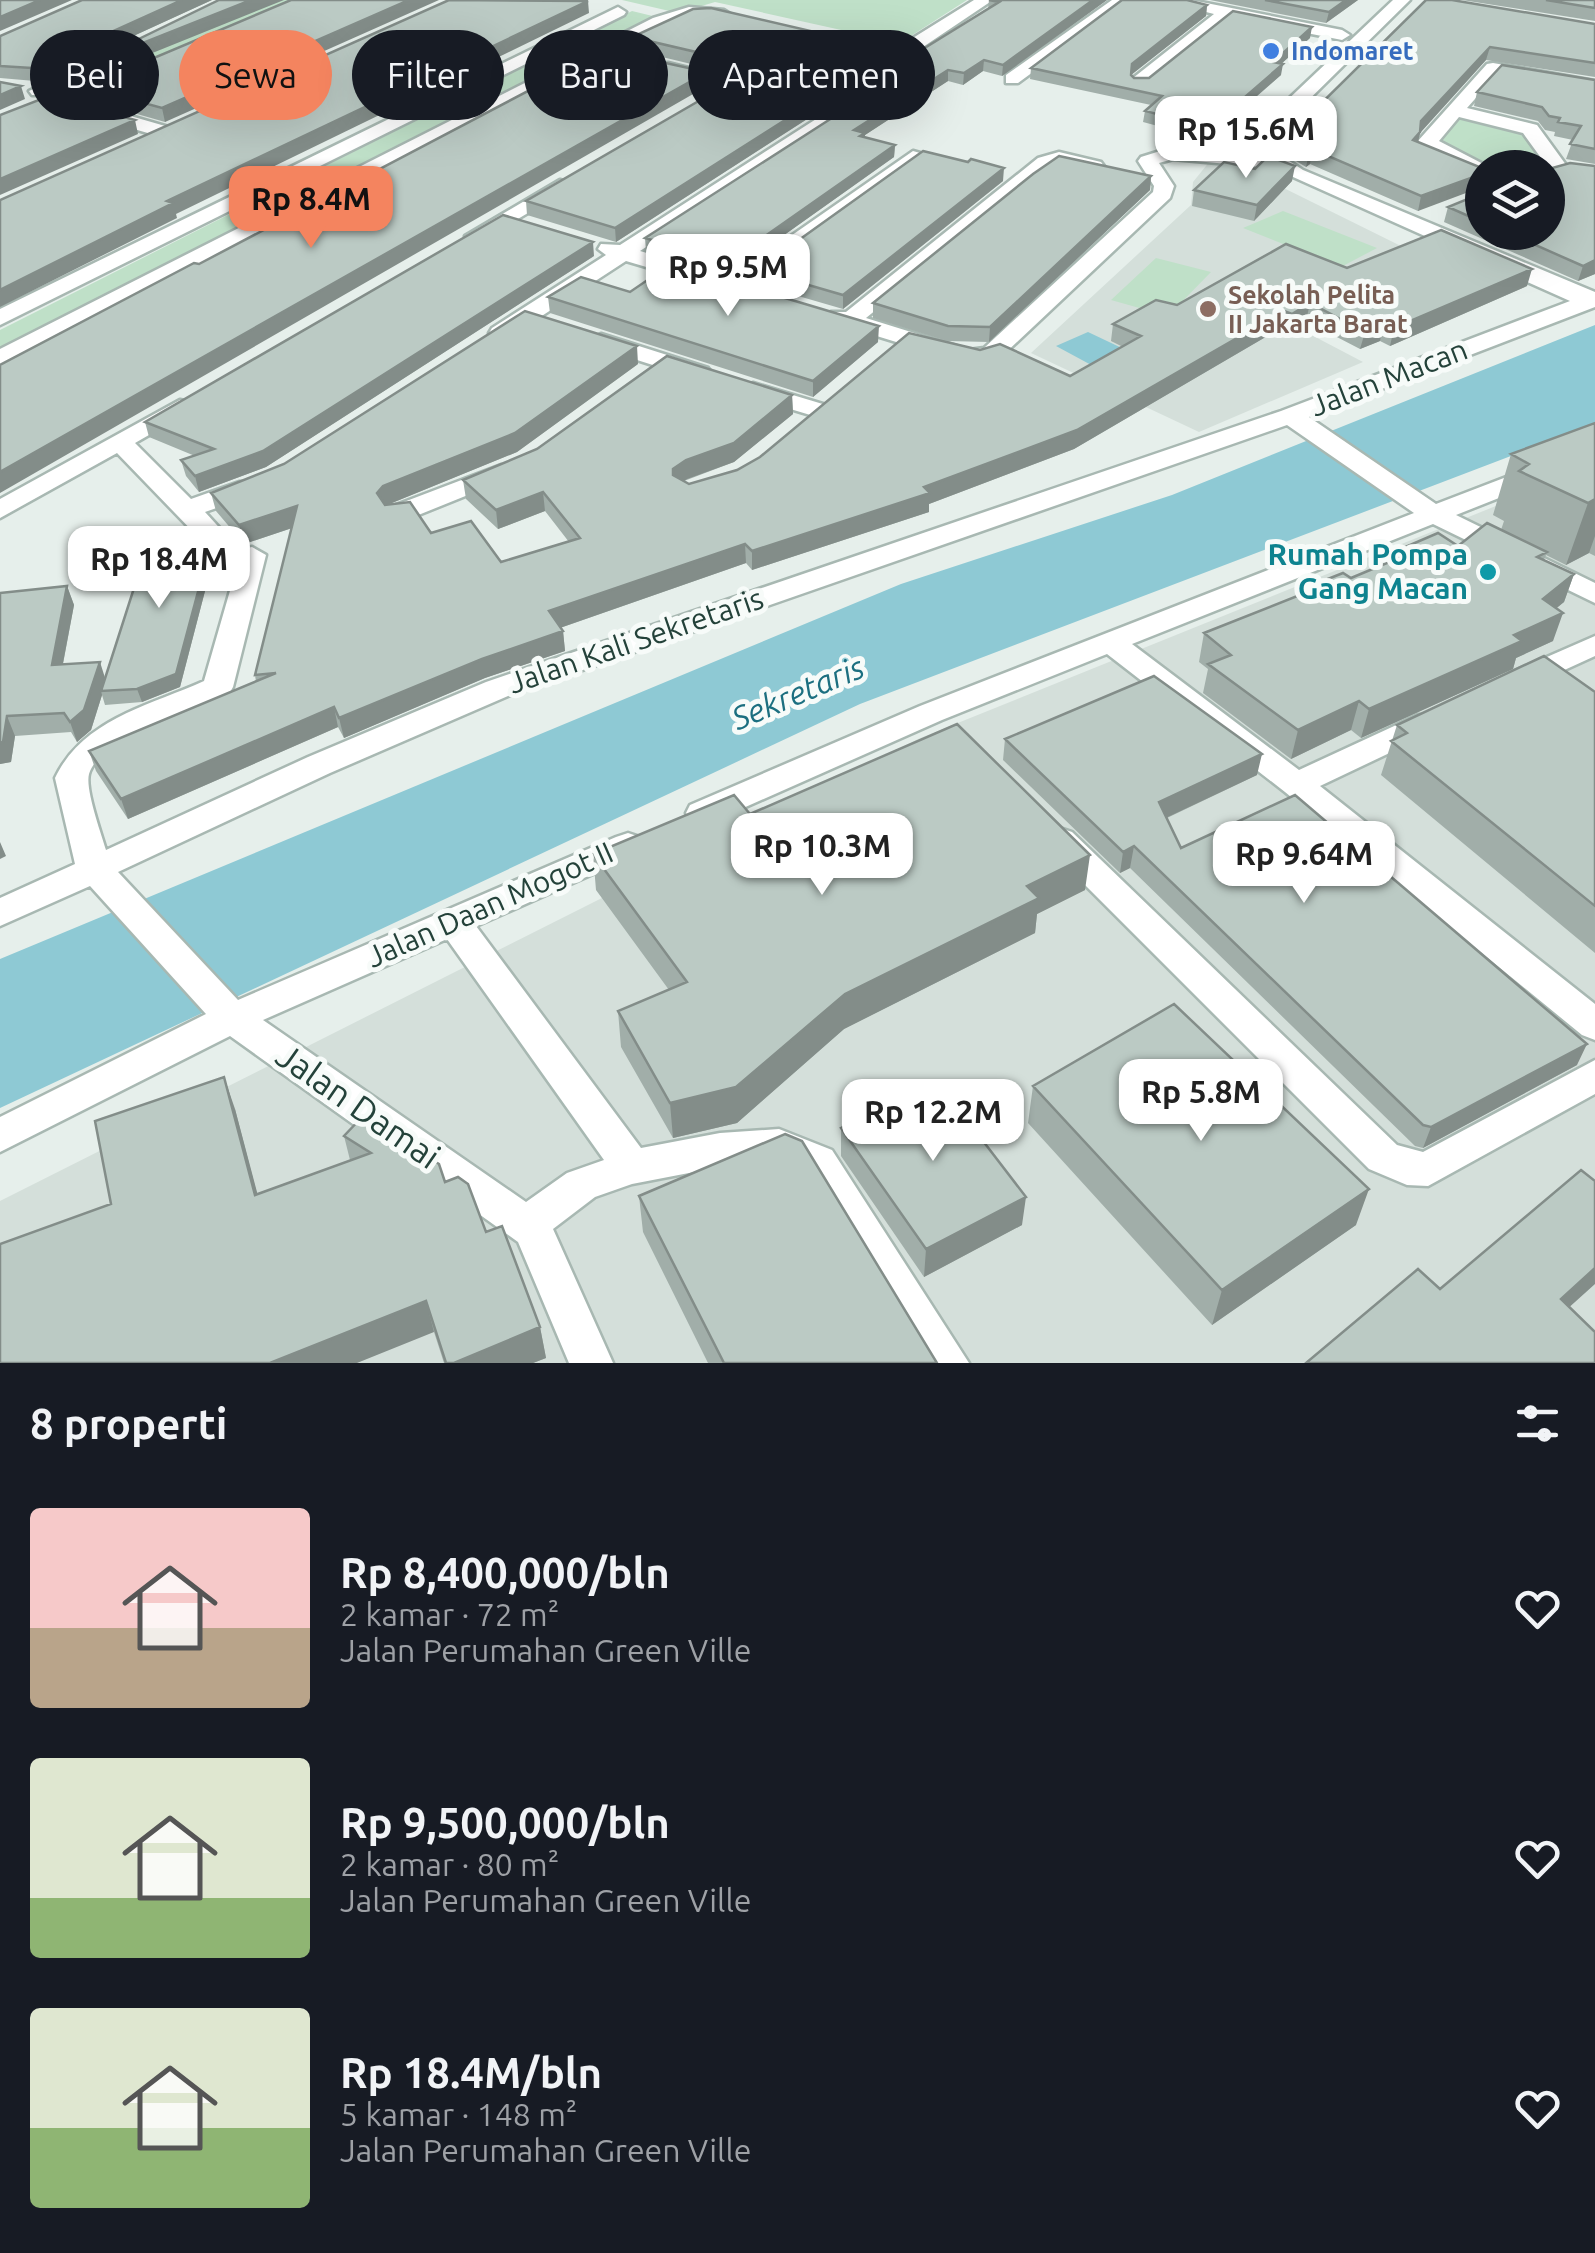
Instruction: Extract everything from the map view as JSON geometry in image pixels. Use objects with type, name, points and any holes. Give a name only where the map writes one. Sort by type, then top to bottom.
[{"type":"street","points":[[935,32],[985,0]]},
{"type":"street","points":[[1012,79],[1123,0]]},
{"type":"street","points":[[1167,0],[1342,35]]},
{"type":"street","points":[[1378,0],[1246,134],[1245,154],[1585,303]]},
{"type":"street","points":[[1265,163],[1262,147],[1268,130],[1402,0]]},
{"type":"street","points":[[0,318],[615,3]]},
{"type":"street","points":[[584,4],[615,3],[659,22]]},
{"type":"street","points":[[644,30],[700,11],[750,20]]},
{"type":"street","points":[[1139,82],[1227,12]]},
{"type":"street","points":[[1465,163],[1428,144],[1496,67],[1595,86]]},
{"type":"street","points":[[0,358],[524,92]]},
{"type":"street","points":[[1455,112],[1530,129],[1542,150]]},
{"type":"street","points":[[132,147],[174,129],[140,120]]},
{"type":"street","points":[[476,348],[827,120]]},
{"type":"street","points":[[817,310],[968,357],[999,350],[1163,194],[1148,161],[1165,153],[1265,163]]},
{"type":"street","points":[[734,286],[913,157]]},
{"type":"street","points":[[850,320],[1046,162],[1067,160],[1160,182]]},
{"type":"street","points":[[455,248],[586,170]]},
{"type":"street","points":[[1565,171],[1583,170]]},
{"type":"street","points":[[1406,227],[1447,210]]},
{"type":"street","points":[[505,219],[538,229]]},
{"type":"street","points":[[589,244],[767,296]]},
{"type":"street","name":"Jalan Macan","points":[[1294,418],[1585,303]]},
{"type":"street","points":[[526,317],[724,380],[824,404],[790,433]]},
{"type":"street","points":[[875,362],[904,338]]},
{"type":"street","points":[[635,383],[664,361]]},
{"type":"street","points":[[0,510],[204,394]]},
{"type":"street","name":"Jalan Macan","points":[[1294,418],[1426,509],[1595,594]]},
{"type":"street","name":"Jalan Kali Sekretaris","points":[[0,914],[101,876],[497,689],[1294,418]]},
{"type":"street","points":[[120,442],[212,535]]},
{"type":"street","points":[[1426,509],[1595,451]]},
{"type":"street","points":[[397,514],[528,460]]},
{"type":"street","points":[[186,510],[270,479]]},
{"type":"street","name":"Jalan Daan Mogot II","points":[[0,1136],[226,1012],[453,921],[931,713],[1426,509]]},
{"type":"street","points":[[101,876],[71,778],[74,766],[103,738],[218,687],[252,555]]},
{"type":"street","points":[[1110,642],[1296,784],[1595,1025]]},
{"type":"street","points":[[1490,694],[1595,645]]},
{"type":"street","points":[[1296,784],[1454,710]]},
{"type":"street","points":[[1033,813],[1383,1157],[1396,1164],[1428,1169],[1595,1076]]},
{"type":"street","name":"Jalan Damai","points":[[101,876],[226,1012],[526,1225],[538,1237],[591,1363]]},
{"type":"street","points":[[453,921],[632,1167]]},
{"type":"street","points":[[526,1225],[581,1185],[632,1167],[720,1150],[779,1146],[818,1162],[947,1363]]},
{"type":"shaded area","name":"Sekolah Pelita II Jakarta Barat","points":[[1210,161],[1233,163],[1407,249],[1370,287],[1302,330],[1363,362],[1199,432],[1031,353],[1191,205],[1193,182]]},
{"type":"shaded area","points":[[1595,466],[1595,1363],[0,1363],[0,1201],[918,739]]},
{"type":"green space","points":[[238,0],[306,0],[233,30],[179,30],[179,52],[159,61],[159,36]]},
{"type":"green space","points":[[622,0],[967,0],[920,30],[841,30],[715,2],[678,13]]},
{"type":"green space","points":[[632,11],[665,19],[643,30],[594,30]]},
{"type":"green space","points":[[524,66],[524,90],[504,100],[504,76]]},
{"type":"green space","points":[[1458,115],[1526,132],[1537,150],[1465,150],[1465,156],[1437,143]]},
{"type":"green space","points":[[416,120],[465,120],[0,355],[0,330]]},
{"type":"green space","points":[[1283,211],[1377,248],[1341,267],[1243,228]]},
{"type":"green space","points":[[1156,258],[1211,272],[1168,316],[1111,300]]},
{"type":"water","name":"Sekretaris","points":[[1595,325],[1595,424],[860,704],[0,1108],[0,959],[901,584],[1172,495]]},
{"type":"water","points":[[1088,332],[1166,369],[1132,387],[1056,346]]},
{"type":"building","points":[[0,0],[40,0],[0,17]]},
{"type":"building","points":[[82,0],[182,0],[116,30],[30,30],[30,68],[0,66],[0,36]]},
{"type":"building","points":[[219,0],[251,0],[159,37],[157,30]]},
{"type":"building","points":[[291,0],[409,0],[332,34],[332,30],[220,30]]},
{"type":"building","points":[[449,0],[588,1],[504,41],[504,30],[382,30]]},
{"type":"building","points":[[989,0],[1093,0],[1003,65],[984,60],[964,73],[948,70],[935,78],[935,42],[999,2]]},
{"type":"building","points":[[1122,0],[1187,0],[1207,5],[1132,64],[1134,78],[1149,78],[1233,11],[1312,27],[1273,62],[1283,64],[1238,103],[1252,106],[1219,130],[1145,111],[1162,96],[1031,68]]},
{"type":"building","points":[[1265,0],[1346,0],[1329,12]]},
{"type":"building","points":[[1426,0],[1452,0],[1595,24],[1595,63],[1490,47],[1421,121],[1420,132],[1413,140],[1465,161],[1465,180],[1421,196],[1312,149],[1309,153],[1286,138]]},
{"type":"building","points":[[1546,0],[1595,0],[1595,8]]},
{"type":"building","points":[[711,8],[806,30],[688,30],[688,50],[668,45],[668,30],[647,30],[693,9]]},
{"type":"building","points":[[352,43],[352,113],[167,201],[173,203],[0,290],[0,200],[180,120],[332,120],[332,52]]},
{"type":"building","points":[[179,47],[179,101],[162,108],[159,107],[159,56]]},
{"type":"building","points":[[668,64],[688,68],[688,83],[668,94]]},
{"type":"building","points":[[1502,65],[1595,80],[1595,149],[1570,144],[1581,126],[1558,122],[1560,118],[1549,116],[1542,107],[1477,92]]},
{"type":"building","points":[[0,82],[21,86],[0,95]]},
{"type":"building","points":[[524,93],[524,120],[622,120],[0,472],[0,365],[473,120],[504,120],[504,104]]},
{"type":"building","points":[[30,103],[30,120],[135,120],[0,179],[0,115]]},
{"type":"building","points":[[688,107],[688,120],[785,120],[615,228],[526,201],[668,120]]},
{"type":"building","points":[[829,120],[870,120],[854,130],[865,133],[860,136],[895,145],[728,262],[645,238]]},
{"type":"building","points":[[923,151],[1004,168],[843,295],[757,270]]},
{"type":"building","points":[[1059,156],[1151,176],[990,327],[948,326],[873,303],[1033,174]]},
{"type":"building","points":[[1268,156],[1295,166],[1257,205],[1194,190],[1224,162],[1255,169]]},
{"type":"building","points":[[1565,164],[1595,166],[1595,260],[1583,266],[1547,250],[1565,250]]},
{"type":"building","points":[[1465,200],[1465,214],[1448,207]]},
{"type":"building","points":[[503,215],[593,242],[263,451],[195,476],[181,460],[214,449],[145,422]]},
{"type":"building","points":[[1441,230],[1465,240],[1465,250],[1488,250],[1532,269],[1394,328],[1384,323],[1365,332],[1310,303],[1292,314],[1284,311],[1077,430],[924,487],[930,493],[752,551],[745,544],[549,611],[563,631],[482,659],[339,718],[334,707],[121,799],[89,751],[276,673],[255,675],[297,506],[239,525],[211,493],[284,464],[525,311],[637,346],[515,433],[383,486],[377,493],[385,505],[410,502],[431,533],[471,521],[501,562],[580,538],[543,492],[496,510],[463,480],[537,449],[667,356],[792,395],[734,443],[686,460],[673,469],[673,475],[689,484],[737,470],[760,457],[909,333],[980,350],[1000,344],[1070,376],[1141,336],[1113,324],[1156,300],[1177,305],[1286,244],[1347,268]]},
{"type":"building","points":[[671,264],[879,326],[813,381],[548,297],[581,277],[630,292]]},
{"type":"building","points":[[1595,423],[1595,499],[1588,503],[1519,471],[1529,464],[1511,454]]},
{"type":"building","points":[[1487,523],[1547,552],[1537,557],[1574,574],[1543,599],[1563,613],[1514,635],[1522,641],[1369,709],[1359,701],[1298,730],[1208,664],[1231,655],[1204,633],[1315,589],[1310,586],[1343,573],[1351,578],[1411,553],[1403,548],[1438,533],[1458,546]]},
{"type":"building","points":[[214,532],[176,674],[137,689],[101,691],[151,535]]},
{"type":"building","points":[[67,586],[52,665],[100,662],[84,710],[70,722],[64,713],[7,716],[0,743],[0,593]]},
{"type":"building","points":[[1544,656],[1595,692],[1595,906],[1391,741],[1407,733],[1397,725]]},
{"type":"building","points":[[1154,676],[1262,754],[1159,802],[1181,848],[1295,795],[1587,1044],[1431,1127],[1423,1125],[1134,846],[1123,852],[1005,739]]},
{"type":"building","points":[[957,724],[1090,855],[1027,886],[1039,898],[845,994],[736,1087],[670,1103],[618,1011],[687,982],[593,854],[734,795],[750,814]]},
{"type":"building","points":[[1174,1004],[1369,1189],[1222,1290],[1033,1086]]},
{"type":"building","points":[[224,1077],[255,1195],[371,1153],[344,1136],[363,1116],[439,1164],[445,1182],[458,1177],[468,1184],[486,1232],[502,1226],[540,1327],[446,1363],[426,1301],[270,1363],[0,1363],[0,1244],[111,1204],[95,1121]]},
{"type":"building","points":[[937,1081],[1026,1197],[926,1249],[841,1128]]},
{"type":"building","points":[[785,1134],[802,1141],[937,1363],[724,1363],[639,1196]]},
{"type":"building","points":[[1581,1170],[1595,1181],[1595,1268],[1561,1299],[1595,1332],[1595,1363],[1306,1363],[1418,1269],[1440,1289]]},
{"type":"place","name":"Indomaret","points":[[1271,51]]},
{"type":"place","name":"Sekolah Pelita II Jakarta Barat","points":[[1208,309]]},
{"type":"place","name":"Rumah Pompa Gang Macan","points":[[1488,572]]}]
